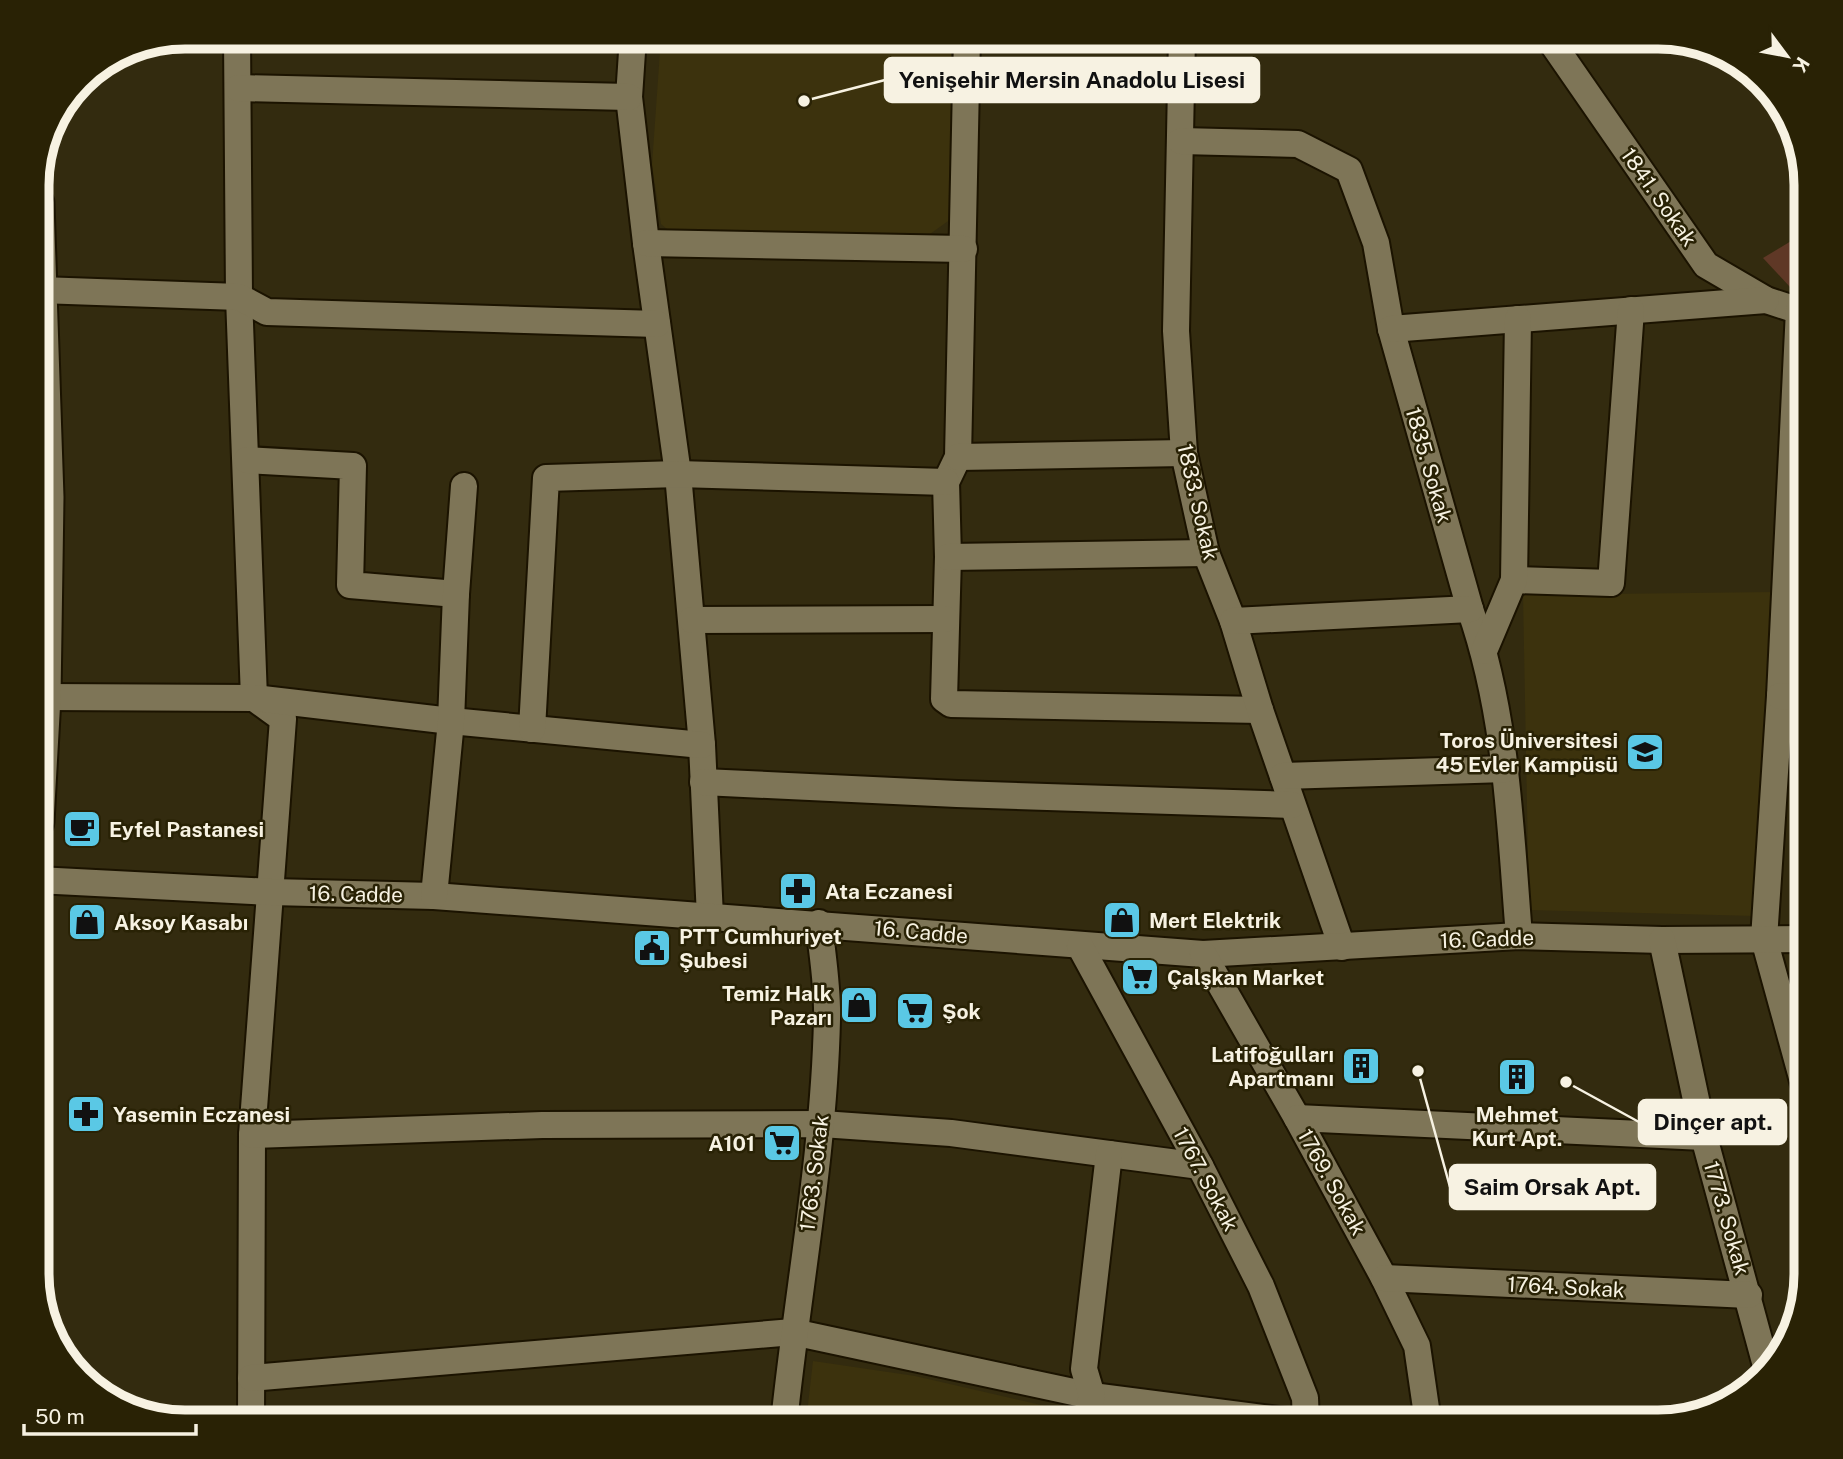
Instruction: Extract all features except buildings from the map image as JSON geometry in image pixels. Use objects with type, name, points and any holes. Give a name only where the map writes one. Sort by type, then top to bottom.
[{"type":"street","points":[[237,49],[239,297],[254,698]]},
{"type":"street","points":[[632,49],[629,97],[678,474],[692,620],[702,745],[710,917]]},
{"type":"street","points":[[967,49],[958,457],[946,482],[948,557],[944,699],[951,704],[1260,710]]},
{"type":"street","name":"1833. Sokak","points":[[1182,49],[1176,331],[1184,453],[1206,553],[1233,621],[1260,710],[1342,947]]},
{"type":"street","name":"1841. Sokak","points":[[1556,49],[1706,265],[1766,300],[1794,309]]},
{"type":"street","points":[[238,88],[629,97]]},
{"type":"street","name":"1835. Sokak","points":[[1181,141],[1298,144],[1349,170],[1376,243],[1391,329],[1484,651],[1506,768],[1519,936]]},
{"type":"street","points":[[646,243],[964,249]]},
{"type":"street","points":[[49,290],[239,297],[267,312],[657,324]]},
{"type":"street","points":[[1391,329],[1766,300]]},
{"type":"street","points":[[1514,580],[1611,583],[1631,310]]},
{"type":"street","points":[[1484,651],[1514,580],[1518,319]]},
{"type":"street","points":[[958,457],[1184,453]]},
{"type":"street","points":[[247,460],[353,466],[349,585],[456,594]]},
{"type":"street","points":[[532,729],[546,478],[678,474],[946,482]]},
{"type":"street","points":[[434,895],[451,721],[464,486]]},
{"type":"street","points":[[948,557],[1206,553]]},
{"type":"street","points":[[1233,621],[1470,609]]},
{"type":"street","points":[[692,620],[946,620]]},
{"type":"street","points":[[1794,658],[1793,696],[1764,939],[1794,1048]]},
{"type":"street","points":[[49,697],[254,698],[451,721],[702,745]]},
{"type":"street","points":[[251,1410],[252,1135],[283,719],[254,698]]},
{"type":"street","points":[[1283,776],[1506,768]]},
{"type":"street","points":[[703,782],[1292,805]]},
{"type":"street","name":"16. Cadde","points":[[49,881],[271,892],[434,895],[1203,954],[1519,936],[1662,940],[1794,939]]},
{"type":"street","name":"1763. Sokak","points":[[785,1410],[793,1332],[822,1124],[827,1015],[820,923]]},
{"type":"street","name":"1773. Sokak","points":[[1662,940],[1704,1137],[1764,1359]]},
{"type":"street","name":"1767. Sokak","points":[[1080,946],[1200,1166],[1261,1286],[1305,1398],[1306,1410]]},
{"type":"street","name":"1769. Sokak","points":[[1203,954],[1297,1118],[1418,1346],[1426,1410]]},
{"type":"street","points":[[1297,1118],[1704,1137]]},
{"type":"street","points":[[252,1135],[542,1125],[822,1124],[951,1133],[1200,1166]]},
{"type":"street","points":[[1088,1410],[1092,1396],[1084,1369],[1109,1154]]},
{"type":"street","name":"1764. Sokak","points":[[1384,1278],[1749,1296]]},
{"type":"street","points":[[251,1378],[793,1332],[1092,1396],[1201,1410]]},
{"type":"shaded area","points":[[660,49],[951,49],[951,219],[923,239],[674,235],[661,224],[652,165]]},
{"type":"shaded area","points":[[1794,239],[1794,289],[1790,287],[1763,258]]},
{"type":"shaded area","name":"Toros Üniversitesi 45 Evler Kampüsü","points":[[1774,592],[1755,916],[1529,910],[1523,595]]},
{"type":"shaded area","points":[[813,1361],[915,1376],[1062,1410],[807,1410]]},
{"type":"place","name":"Yenişehir Mersin Anadolu Lisesi","points":[[804,101]]},
{"type":"place","name":"Toros Üniversitesi 45 Evler Kampüsü","points":[[1645,752]]},
{"type":"place","name":"Eyfel Pastanesi","points":[[82,829]]},
{"type":"place","name":"Ata Eczanesi","points":[[798,891]]},
{"type":"place","name":"Mert Elektrik","points":[[1122,920]]},
{"type":"place","name":"Aksoy Kasabı","points":[[87,922]]},
{"type":"place","name":"PTT Cumhuriyet Şubesi","points":[[652,948]]},
{"type":"place","name":"Çalşkan Market","points":[[1140,977]]},
{"type":"place","name":"Temiz Halk Pazarı","points":[[859,1005]]},
{"type":"place","name":"Şok","points":[[915,1011]]},
{"type":"place","name":"Latifoğulları Apartmanı","points":[[1361,1066]]},
{"type":"place","name":"Saim Orsak Apt.","points":[[1418,1071]]},
{"type":"place","name":"Mehmet Kurt Apt.","points":[[1517,1077]]},
{"type":"place","name":"Dinçer apt.","points":[[1566,1082]]},
{"type":"place","name":"Yasemin Eczanesi","points":[[86,1114]]},
{"type":"place","name":"A101","points":[[782,1143]]}]
